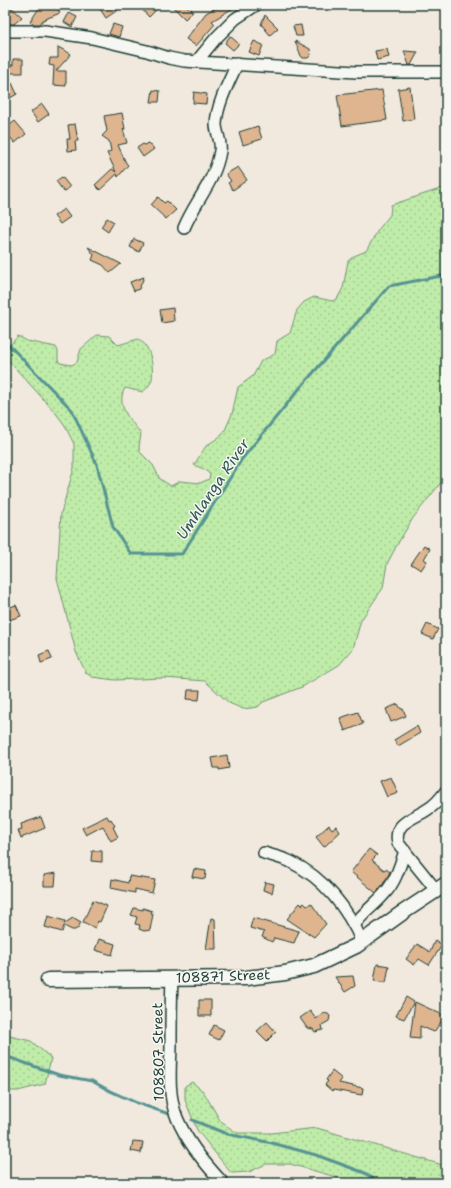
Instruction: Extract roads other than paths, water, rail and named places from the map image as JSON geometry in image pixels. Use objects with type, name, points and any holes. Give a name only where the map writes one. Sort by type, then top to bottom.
[{"type":"street","points":[[197,61],[216,38],[235,19],[256,5]]},
{"type":"street","points":[[5,31],[45,31],[92,38],[184,61],[356,72],[446,72]]},
{"type":"street","points":[[184,228],[188,218],[208,187],[214,173],[220,150],[216,129],[216,119],[224,90],[237,64]]},
{"type":"street","points":[[441,887],[398,843],[397,835],[400,827],[406,821],[430,808],[446,791]]},
{"type":"street","points":[[354,924],[364,912],[385,893],[395,879],[405,851]]},
{"type":"street","points":[[264,853],[290,861],[305,870],[325,886],[346,911],[362,942]]},
{"type":"street","name":"108871 Street","points":[[48,980],[247,978],[285,973],[314,966],[356,946],[402,912],[441,887]]},
{"type":"street","name":"108807 Street","points":[[172,978],[170,1074],[174,1110],[184,1131],[197,1151],[223,1183]]},
{"type":"waterway","name":"Umhlanga River","points":[[5,343],[10,346],[72,410],[97,465],[113,527],[131,554],[182,554],[242,459],[300,388],[389,286],[446,275]]},
{"type":"waterway","points":[[5,1056],[59,1075],[92,1081],[137,1103],[172,1115]]},
{"type":"waterway","points":[[192,1120],[227,1134],[272,1143],[316,1155],[365,1173],[376,1181],[382,1183]]}]
